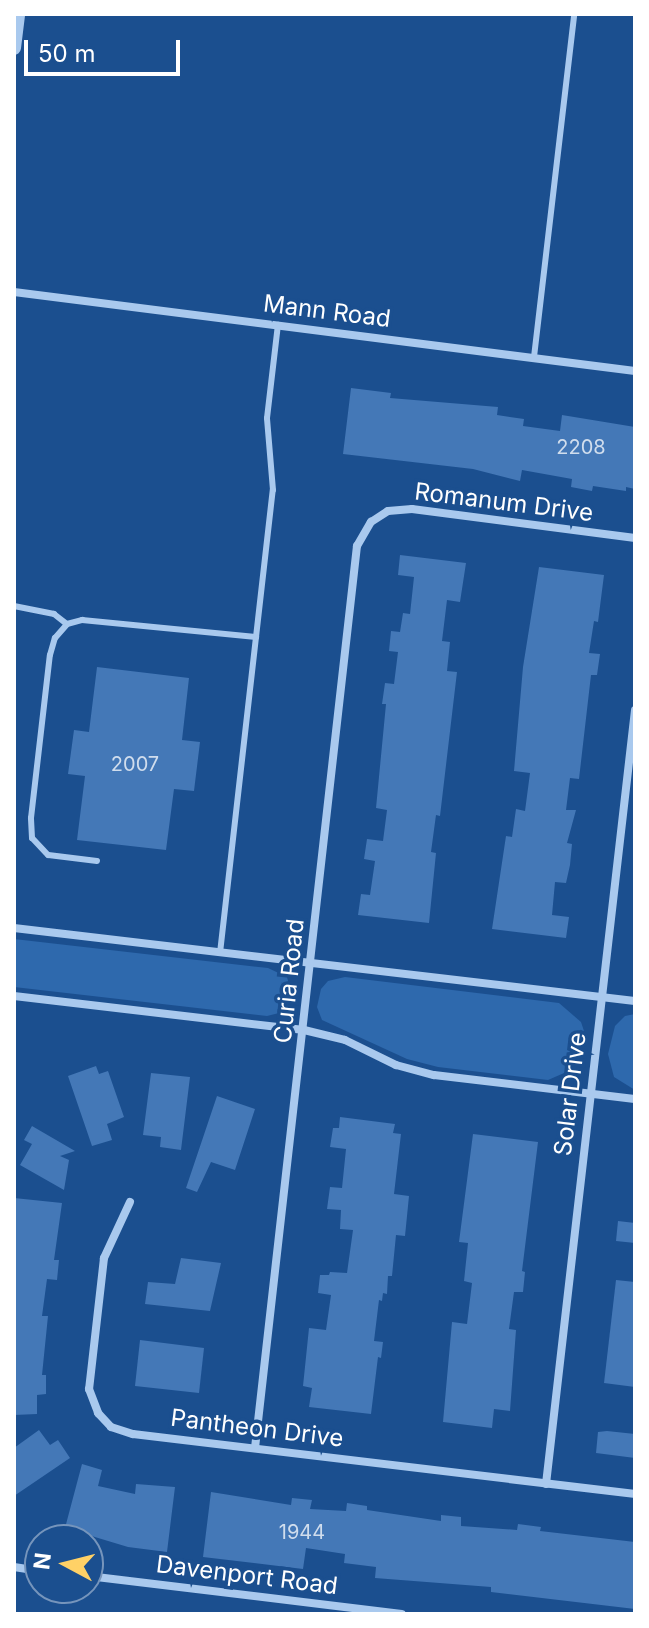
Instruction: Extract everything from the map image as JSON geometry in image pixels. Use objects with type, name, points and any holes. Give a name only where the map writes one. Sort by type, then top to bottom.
[{"type":"street","points":[[14,48],[18,14]]},
{"type":"street","name":"Mann Road","points":[[14,292],[635,371]]},
{"type":"street","name":"Romanum Drive","points":[[371,522],[388,511],[412,509],[635,538]]},
{"type":"street","name":"Curia Road","points":[[255,1448],[357,546],[371,522]]},
{"type":"street","name":"Solar Drive","points":[[546,1484],[635,710]]},
{"type":"street","points":[[14,928],[635,1001]]},
{"type":"street","points":[[14,996],[304,1030],[345,1040],[396,1065],[434,1075],[635,1099]]},
{"type":"street","name":"Pantheon Drive","points":[[130,1202],[104,1258],[89,1389],[98,1413],[111,1427],[133,1434],[635,1494]]},
{"type":"street","name":"Davenport Road","points":[[104,1578],[402,1614]]},
{"type":"lane","points":[[534,357],[574,14]]},
{"type":"lane","points":[[220,953],[273,490],[267,418],[278,325]]},
{"type":"lane","points":[[14,606],[54,614],[67,624]]},
{"type":"lane","points":[[97,861],[48,855],[32,838],[31,818],[50,655],[55,638],[67,624],[82,620],[256,637]]},
{"type":"shaded area","points":[[14,939],[268,968],[287,977],[292,996],[283,1012],[267,1016],[14,987]]},
{"type":"shaded area","points":[[345,977],[559,1003],[581,1022],[584,1031],[582,1053],[571,1070],[548,1080],[438,1067],[407,1059],[322,1020],[317,1007],[321,989],[328,981]]},
{"type":"shaded area","points":[[635,1014],[635,1090],[614,1077],[608,1054],[615,1026],[625,1016]]},
{"type":"building","points":[[351,388],[391,393],[390,398],[498,407],[497,415],[524,419],[523,426],[560,431],[562,415],[635,427],[635,489],[626,487],[626,491],[593,486],[592,491],[571,487],[572,479],[522,470],[520,481],[473,469],[343,454]]},
{"type":"building","points":[[400,555],[466,563],[460,602],[447,600],[442,641],[450,642],[447,671],[457,672],[440,816],[436,815],[431,852],[436,853],[429,923],[358,915],[361,894],[370,895],[375,861],[364,859],[367,839],[383,841],[387,810],[376,808],[386,704],[382,704],[385,683],[394,684],[398,652],[389,651],[391,631],[400,632],[403,613],[410,614],[414,577],[398,575]]},
{"type":"building","points":[[539,567],[604,575],[598,622],[594,621],[589,653],[600,654],[597,675],[591,675],[579,779],[570,778],[566,810],[576,810],[567,843],[572,844],[570,865],[566,883],[555,882],[552,915],[569,917],[566,938],[492,929],[506,836],[512,837],[516,809],[525,811],[530,773],[514,771],[523,667]]},
{"type":"building","points":[[97,667],[189,678],[182,740],[200,742],[194,791],[174,789],[166,850],[77,840],[85,776],[68,774],[74,730],[89,732]]},
{"type":"building","points":[[96,1066],[99,1074],[108,1071],[124,1117],[107,1124],[112,1140],[92,1146],[68,1076]]},
{"type":"building","points":[[151,1073],[190,1077],[181,1150],[160,1147],[161,1137],[143,1135]]},
{"type":"building","points":[[217,1096],[255,1109],[235,1170],[211,1162],[197,1192],[186,1188]]},
{"type":"building","points":[[340,1117],[395,1124],[393,1133],[401,1134],[394,1194],[409,1196],[405,1236],[396,1235],[392,1276],[388,1276],[387,1294],[383,1293],[382,1301],[379,1300],[374,1341],[383,1342],[381,1358],[378,1357],[371,1414],[309,1407],[312,1388],[303,1386],[309,1328],[326,1330],[331,1295],[318,1293],[320,1275],[347,1273],[353,1230],[340,1229],[341,1210],[327,1209],[330,1187],[342,1188],[346,1149],[330,1147],[333,1128],[339,1128]]},
{"type":"building","points":[[32,1126],[75,1151],[60,1156],[69,1160],[64,1190],[20,1165],[32,1144],[24,1140]]},
{"type":"building","points":[[473,1134],[538,1142],[522,1271],[525,1272],[523,1292],[514,1292],[509,1329],[516,1330],[510,1411],[494,1409],[492,1428],[443,1422],[452,1322],[467,1324],[472,1283],[464,1281],[468,1243],[459,1242]]},
{"type":"building","points":[[14,1198],[62,1203],[54,1260],[59,1260],[57,1280],[47,1279],[42,1316],[48,1316],[42,1375],[46,1375],[46,1394],[37,1395],[37,1414],[14,1415]]},
{"type":"building","points":[[618,1221],[635,1223],[635,1243],[616,1241]]},
{"type":"building","points":[[181,1258],[221,1263],[210,1311],[145,1304],[148,1282],[175,1284]]},
{"type":"building","points":[[616,1280],[635,1282],[635,1387],[604,1383]]},
{"type":"building","points":[[140,1340],[204,1348],[199,1393],[135,1386]]},
{"type":"building","points":[[39,1430],[50,1445],[58,1440],[70,1458],[14,1496],[14,1448]]},
{"type":"building","points":[[598,1432],[635,1434],[635,1458],[596,1453]]},
{"type":"building","points":[[82,1464],[102,1470],[98,1486],[135,1494],[136,1484],[175,1487],[167,1552],[128,1547],[104,1540],[104,1524],[66,1524]]},
{"type":"building","points":[[211,1492],[291,1505],[292,1498],[312,1500],[310,1509],[346,1511],[347,1503],[367,1506],[367,1510],[441,1521],[441,1515],[461,1517],[461,1526],[517,1530],[518,1524],[541,1527],[540,1531],[635,1542],[635,1609],[491,1592],[491,1587],[375,1578],[376,1567],[344,1563],[345,1554],[306,1548],[303,1569],[203,1557]]}]
